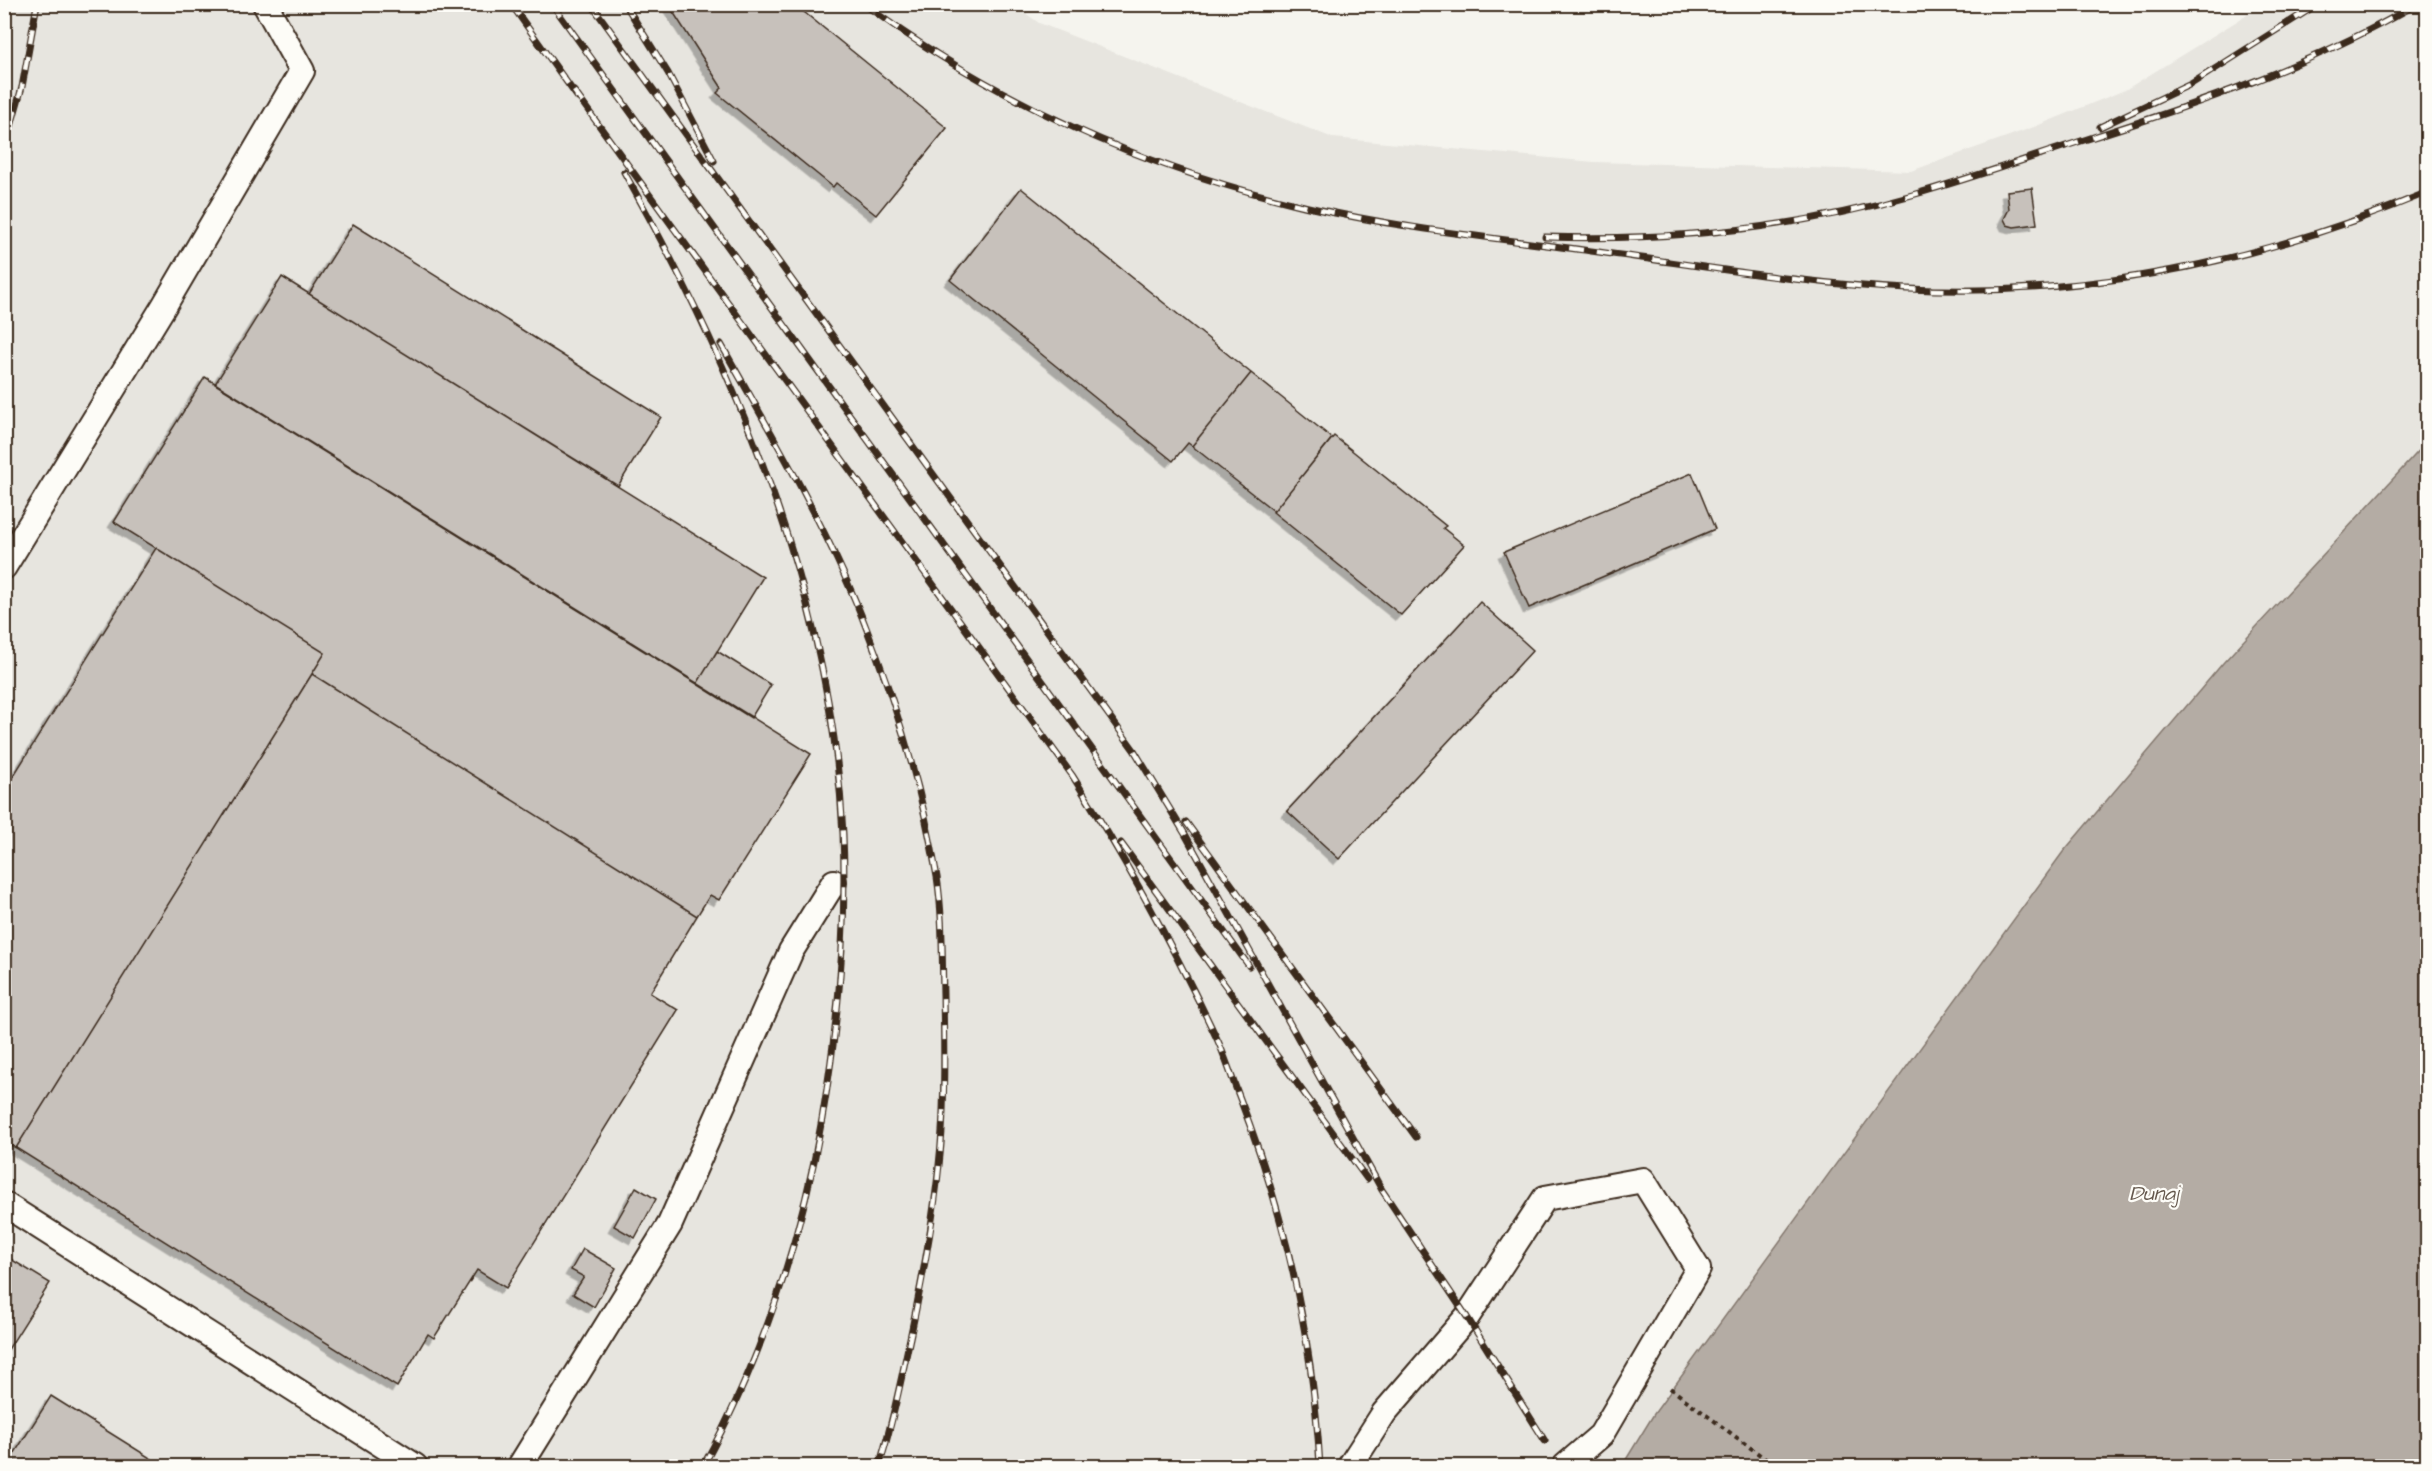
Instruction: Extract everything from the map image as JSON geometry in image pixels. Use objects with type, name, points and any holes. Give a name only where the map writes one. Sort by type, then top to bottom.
[{"type":"lane","points":[[4,567],[164,306],[302,71],[265,4]]},
{"type":"lane","points":[[520,1467],[670,1224],[791,951],[834,882]]},
{"type":"lane","points":[[1350,1467],[1384,1413],[1467,1317],[1545,1198],[1643,1180],[1698,1269],[1601,1435],[1565,1467]]},
{"type":"lane","points":[[4,1204],[415,1467]]},
{"type":"path","points":[[1641,1366],[1775,1467]]},
{"type":"shaded area","points":[[5,5],[1014,5],[1039,23],[1333,138],[1594,162],[1911,171],[2034,127],[2125,90],[2263,5],[2427,5],[2427,442],[2223,663],[1654,1414],[1622,1466],[5,1466]]},
{"type":"water","name":"Dunaj","points":[[2427,442],[2427,1466],[1622,1466],[1654,1414],[2063,852],[2223,663]]},
{"type":"building","points":[[668,4],[794,4],[947,128],[876,215],[836,183],[833,187],[717,93],[722,88]]},
{"type":"building","points":[[1021,188],[1251,373],[1192,446],[1188,443],[1173,461],[950,280]]},
{"type":"building","points":[[2032,188],[2037,224],[2014,227],[2007,225],[2004,219],[2009,209],[2007,191]]},
{"type":"building","points":[[353,224],[661,417],[618,486],[309,294]]},
{"type":"building","points":[[282,277],[763,577],[697,684],[215,384]]},
{"type":"building","points":[[1251,373],[1332,438],[1274,511],[1192,446]]},
{"type":"building","points":[[205,377],[811,754],[719,900],[710,895],[697,916],[312,674],[325,653],[114,522]]},
{"type":"building","points":[[1334,436],[1446,526],[1443,528],[1464,545],[1401,615],[1273,512]]},
{"type":"building","points":[[1692,473],[1715,529],[1529,608],[1504,552]]},
{"type":"building","points":[[156,548],[325,653],[16,1148],[4,1142],[4,791]]},
{"type":"building","points":[[1480,602],[1533,650],[1339,859],[1287,811]]},
{"type":"building","points":[[717,651],[771,685],[751,718],[697,684]]},
{"type":"building","points":[[312,674],[697,916],[650,993],[678,1010],[506,1288],[477,1270],[434,1338],[428,1334],[397,1387],[16,1148]]},
{"type":"building","points":[[636,1187],[656,1199],[635,1238],[614,1226]]},
{"type":"building","points":[[583,1249],[616,1268],[594,1307],[573,1294],[584,1277],[571,1270]]},
{"type":"building","points":[[4,1255],[50,1283],[4,1356]]},
{"type":"building","points":[[51,1396],[163,1466],[15,1466],[9,1462]]},
{"type":"railway","points":[[4,151],[22,87],[37,4]]},
{"type":"railway","points":[[511,4],[578,98]]},
{"type":"railway","points":[[552,4],[1249,966]]},
{"type":"railway","points":[[591,4],[1134,750],[1185,834],[1382,1190],[1467,1317],[1545,1441]]},
{"type":"railway","points":[[625,4],[668,73],[714,161]]},
{"type":"railway","points":[[864,4],[914,39],[1020,102],[1132,152],[1248,192],[1343,215],[1414,227],[1789,278],[1868,287],[1975,290],[2042,287],[2108,280],[2173,270],[2302,238],[2428,192]]},
{"type":"railway","points":[[2100,127],[2191,84],[2318,4]]},
{"type":"railway","points":[[1545,237],[1638,237],[1730,230],[1822,216],[1912,195],[2165,114],[2251,82],[2335,47],[2417,4]]},
{"type":"railway","points":[[574,91],[1072,775],[1149,906],[1218,1041],[1270,1186],[1294,1278],[1303,1325],[1311,1372],[1320,1466]]},
{"type":"railway","points":[[624,172],[705,328],[740,408],[772,491],[799,575],[820,660],[835,746],[843,834],[844,906],[837,1013],[828,1084],[814,1163],[791,1253],[761,1342],[724,1426],[703,1466]]},
{"type":"railway","points":[[721,344],[814,512],[862,617],[886,680],[906,745],[924,810],[937,877],[942,936],[944,1046],[940,1159],[919,1297],[879,1466]]},
{"type":"railway","points":[[1186,822],[1416,1137]]},
{"type":"railway","points":[[1121,843],[1367,1179]]}]
